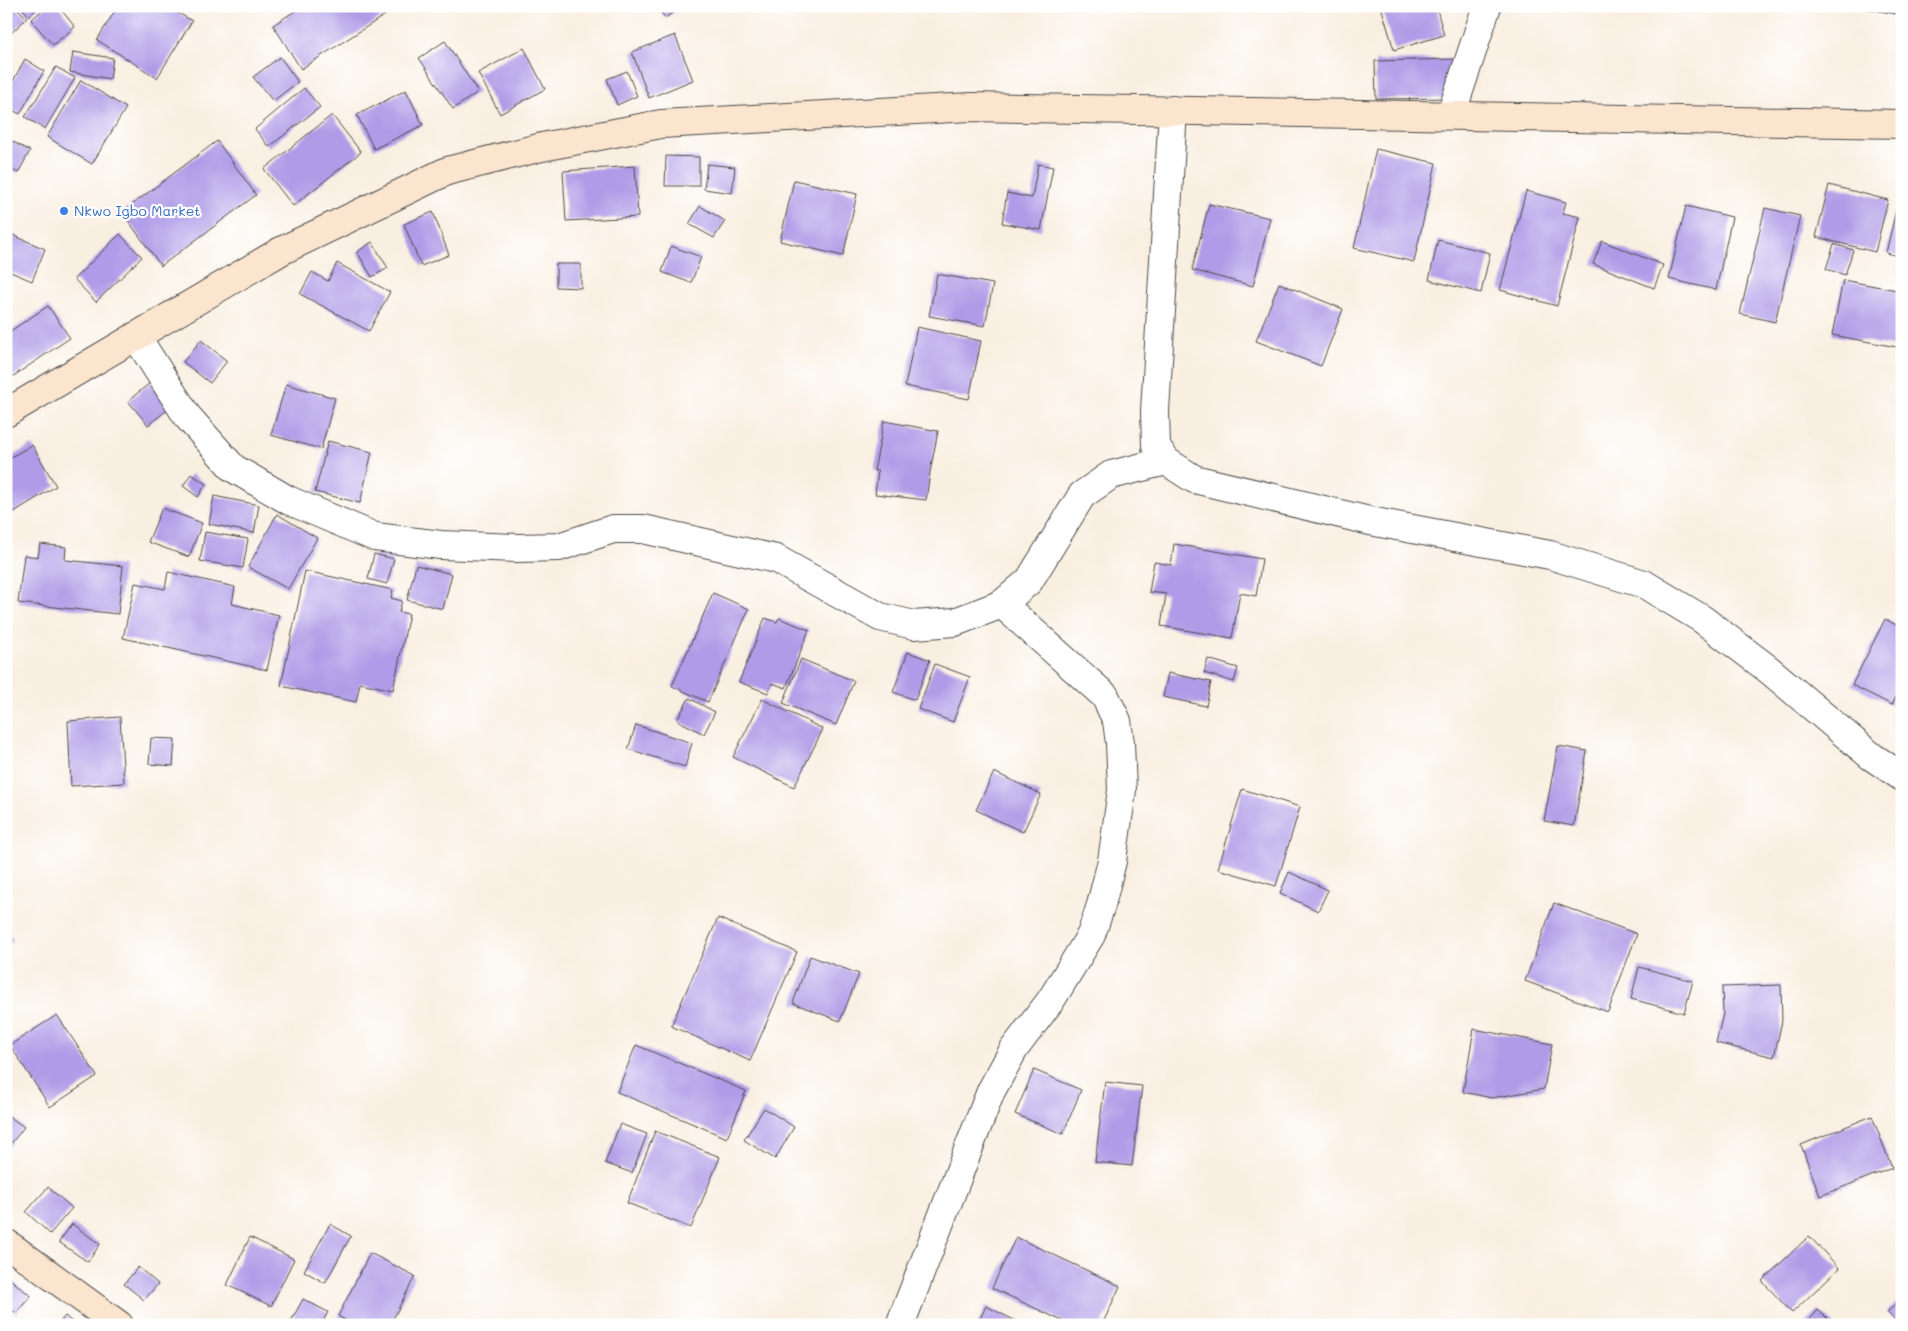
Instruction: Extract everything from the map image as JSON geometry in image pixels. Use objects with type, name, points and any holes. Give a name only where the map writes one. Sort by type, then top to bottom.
[{"type":"main road","points":[[6,413],[281,251],[448,171],[542,147],[661,124],[971,107],[1902,124]]},
{"type":"main road","points":[[6,1243],[119,1325]]},
{"type":"street","points":[[1451,115],[1487,6]]},
{"type":"street","points":[[1172,110],[1155,411],[1156,446],[1166,461],[1194,479],[1370,521],[1550,555],[1644,584],[1702,618],[1768,669],[1870,756],[1902,777]]},
{"type":"street","points":[[136,336],[187,416],[233,468],[288,500],[375,537],[441,545],[518,548],[559,547],[613,530],[643,529],[776,559],[880,617],[914,625],[956,622],[1002,604],[1029,581],[1082,495],[1111,474],[1166,461]]},
{"type":"street","points":[[900,1325],[991,1091],[1014,1049],[1051,1000],[1091,935],[1112,861],[1122,790],[1117,721],[1105,696],[1002,604]]},
{"type":"building","points":[[6,6],[15,6],[27,18],[6,38]]},
{"type":"building","points":[[20,6],[40,6],[29,16]]},
{"type":"building","points":[[47,6],[58,6],[75,27],[53,45],[31,20]]},
{"type":"building","points":[[118,6],[178,6],[175,11],[192,21],[157,78],[97,40]]},
{"type":"building","points":[[303,6],[399,6],[301,69],[273,25]]},
{"type":"building","points":[[657,6],[683,6],[665,18]]},
{"type":"building","points":[[1381,6],[1436,6],[1444,35],[1394,50]]},
{"type":"building","points":[[1863,6],[1902,6],[1902,15],[1863,8]]},
{"type":"building","points":[[675,35],[693,80],[649,98],[632,52]]},
{"type":"building","points":[[445,41],[478,92],[453,109],[419,58]]},
{"type":"building","points":[[524,48],[545,89],[500,114],[478,73]]},
{"type":"building","points":[[73,52],[113,58],[110,79],[70,72]]},
{"type":"building","points":[[280,57],[298,82],[273,101],[253,77]]},
{"type":"building","points":[[25,59],[44,71],[20,114],[6,107],[6,94]]},
{"type":"building","points":[[1456,59],[1456,98],[1376,99],[1375,61]]},
{"type":"building","points":[[56,67],[75,78],[45,129],[25,117]]},
{"type":"building","points":[[627,71],[637,96],[617,105],[607,79]]},
{"type":"building","points":[[81,80],[126,108],[92,164],[47,137]]},
{"type":"building","points":[[304,88],[320,107],[269,147],[255,129]]},
{"type":"building","points":[[406,90],[423,125],[374,149],[357,115]]},
{"type":"building","points":[[332,115],[361,152],[293,206],[264,169]]},
{"type":"building","points":[[6,138],[30,151],[18,173],[6,167]]},
{"type":"building","points":[[217,141],[256,195],[161,266],[122,212]]},
{"type":"building","points":[[1376,149],[1436,163],[1414,262],[1354,248]]},
{"type":"building","points":[[666,156],[699,157],[699,186],[665,186]]},
{"type":"building","points":[[707,164],[735,167],[732,193],[704,189]]},
{"type":"building","points":[[1038,164],[1053,167],[1041,230],[1002,223],[1007,193],[1032,198]]},
{"type":"building","points":[[635,166],[638,217],[566,221],[563,171]]},
{"type":"building","points":[[794,180],[857,194],[843,256],[780,241]]},
{"type":"building","points":[[1829,185],[1888,200],[1875,252],[1816,237]]},
{"type":"building","points":[[1526,191],[1566,202],[1563,213],[1580,217],[1557,306],[1500,290]]},
{"type":"building","points":[[1899,197],[1902,197],[1902,257],[1886,253]]},
{"type":"building","points":[[1209,204],[1270,218],[1253,286],[1192,270]]},
{"type":"building","points":[[700,206],[725,221],[714,238],[689,224]]},
{"type":"building","points":[[1686,206],[1732,217],[1716,290],[1669,279]]},
{"type":"building","points":[[1765,208],[1800,216],[1775,322],[1740,314]]},
{"type":"building","points":[[433,212],[449,255],[421,266],[404,224]]},
{"type":"building","points":[[6,232],[45,249],[32,281],[6,270]]},
{"type":"building","points":[[120,234],[142,257],[96,302],[74,279]]},
{"type":"building","points":[[1438,240],[1490,253],[1481,293],[1429,280]]},
{"type":"building","points":[[1602,241],[1663,265],[1654,288],[1593,264]]},
{"type":"building","points":[[372,242],[388,268],[372,277],[357,252]]},
{"type":"building","points":[[1834,244],[1853,250],[1845,275],[1826,269]]},
{"type":"building","points":[[671,246],[701,257],[691,283],[662,272]]},
{"type":"building","points":[[337,263],[390,292],[369,331],[300,294],[312,272],[328,281]]},
{"type":"building","points":[[556,264],[581,264],[581,288],[556,287]]},
{"type":"building","points":[[937,274],[993,284],[985,326],[929,316]]},
{"type":"building","points":[[1843,280],[1902,291],[1902,348],[1832,335]]},
{"type":"building","points":[[1279,283],[1343,309],[1321,366],[1256,341]]},
{"type":"building","points":[[48,306],[70,338],[6,381],[6,334]]},
{"type":"building","points":[[917,327],[981,341],[969,399],[905,386]]},
{"type":"building","points":[[201,340],[227,361],[210,383],[183,362]]},
{"type":"building","points":[[151,382],[171,407],[148,425],[128,401]]},
{"type":"building","points":[[286,384],[335,398],[321,449],[271,435]]},
{"type":"building","points":[[884,421],[938,431],[926,500],[875,494],[878,471],[874,471]]},
{"type":"building","points":[[328,441],[372,452],[360,503],[315,492]]},
{"type":"building","points":[[32,445],[56,486],[6,517],[6,460]]},
{"type":"building","points":[[191,474],[206,484],[198,497],[183,486]]},
{"type":"building","points":[[214,496],[259,505],[254,533],[209,524]]},
{"type":"building","points":[[162,508],[202,523],[189,557],[148,542]]},
{"type":"building","points":[[277,514],[317,538],[288,589],[248,567]]},
{"type":"building","points":[[205,532],[248,539],[243,568],[200,561]]},
{"type":"building","points":[[40,544],[66,547],[65,560],[123,566],[118,614],[18,603],[24,555],[38,557]]},
{"type":"building","points":[[1174,544],[1262,559],[1256,596],[1240,593],[1232,638],[1161,626],[1166,594],[1149,592],[1154,562],[1171,565]]},
{"type":"building","points":[[374,554],[394,559],[387,584],[368,579]]},
{"type":"building","points":[[416,565],[452,574],[443,609],[407,600]]},
{"type":"building","points":[[305,571],[393,590],[391,598],[402,601],[399,612],[409,614],[393,690],[360,683],[356,702],[281,686]]},
{"type":"building","points":[[168,572],[235,587],[232,604],[279,615],[267,670],[123,638],[135,583],[165,589]]},
{"type":"building","points":[[713,593],[749,609],[708,702],[672,686]]},
{"type":"building","points":[[765,618],[777,622],[779,618],[809,630],[786,688],[772,683],[768,693],[739,682]]},
{"type":"building","points":[[1885,619],[1902,628],[1902,685],[1892,705],[1852,685]]},
{"type":"building","points":[[908,652],[930,660],[915,700],[893,692]]},
{"type":"building","points":[[801,659],[854,681],[836,725],[783,703]]},
{"type":"building","points":[[1208,659],[1238,668],[1234,682],[1204,673]]},
{"type":"building","points":[[935,664],[970,677],[953,722],[918,709]]},
{"type":"building","points":[[1168,673],[1211,682],[1206,706],[1163,697]]},
{"type":"building","points":[[689,698],[715,712],[704,734],[677,720]]},
{"type":"building","points":[[762,699],[823,729],[794,787],[733,757]]},
{"type":"building","points":[[120,717],[124,783],[71,786],[68,721]]},
{"type":"building","points":[[636,725],[692,743],[685,767],[628,749]]},
{"type":"building","points":[[151,738],[175,739],[173,766],[149,764]]},
{"type":"building","points":[[1558,746],[1587,751],[1574,826],[1544,821]]},
{"type":"building","points":[[994,772],[1041,794],[1023,832],[976,810]]},
{"type":"building","points":[[1242,789],[1300,807],[1276,886],[1218,869]]},
{"type":"building","points":[[1289,872],[1328,890],[1318,911],[1280,893]]},
{"type":"building","points":[[1554,903],[1637,934],[1608,1012],[1525,981]]},
{"type":"building","points":[[718,918],[797,952],[750,1061],[671,1026]]},
{"type":"building","points":[[6,926],[13,941],[6,944]]},
{"type":"building","points":[[810,956],[859,974],[840,1021],[793,1003]]},
{"type":"building","points":[[1639,967],[1693,981],[1684,1013],[1631,999]]},
{"type":"building","points":[[1781,985],[1782,1021],[1774,1057],[1716,1043],[1723,1014],[1722,987]]},
{"type":"building","points":[[57,1015],[97,1076],[50,1107],[10,1045]]},
{"type":"building","points":[[1474,1029],[1552,1044],[1544,1089],[1492,1098],[1463,1092]]},
{"type":"building","points":[[636,1045],[746,1091],[727,1138],[617,1092]]},
{"type":"building","points":[[1034,1070],[1081,1090],[1063,1134],[1015,1114]]},
{"type":"building","points":[[1105,1082],[1142,1086],[1132,1166],[1095,1162]]},
{"type":"building","points":[[764,1108],[794,1127],[775,1159],[744,1140]]},
{"type":"building","points":[[6,1114],[24,1127],[6,1150]]},
{"type":"building","points":[[1872,1116],[1892,1168],[1820,1196],[1801,1145]]},
{"type":"building","points":[[620,1124],[647,1134],[632,1173],[605,1163]]},
{"type":"building","points":[[655,1131],[720,1157],[691,1228],[627,1203]]},
{"type":"building","points":[[48,1187],[72,1208],[50,1234],[26,1212]]},
{"type":"building","points":[[72,1224],[100,1244],[88,1262],[59,1242]]},
{"type":"building","points":[[330,1224],[351,1236],[325,1283],[304,1271]]},
{"type":"building","points":[[1809,1236],[1839,1268],[1792,1313],[1762,1281]]},
{"type":"building","points":[[250,1237],[294,1259],[271,1306],[227,1285]]},
{"type":"building","points":[[1016,1237],[1120,1286],[1102,1325],[1071,1325],[992,1288]]},
{"type":"building","points":[[370,1253],[415,1276],[390,1325],[354,1325],[338,1316]]},
{"type":"building","points":[[138,1267],[158,1284],[144,1300],[124,1284]]},
{"type":"building","points":[[6,1276],[31,1296],[16,1313],[6,1305]]},
{"type":"building","points":[[1902,1298],[1902,1325],[1899,1325],[1887,1312]]},
{"type":"building","points":[[303,1299],[328,1312],[321,1325],[289,1325]]},
{"type":"building","points":[[986,1306],[1024,1325],[977,1325]]},
{"type":"building","points":[[1818,1310],[1835,1325],[1805,1325]]},
{"type":"building","points":[[65,1316],[76,1325],[58,1325]]},
{"type":"place","name":"Nkwo Igbo Market","points":[[64,211]]}]
